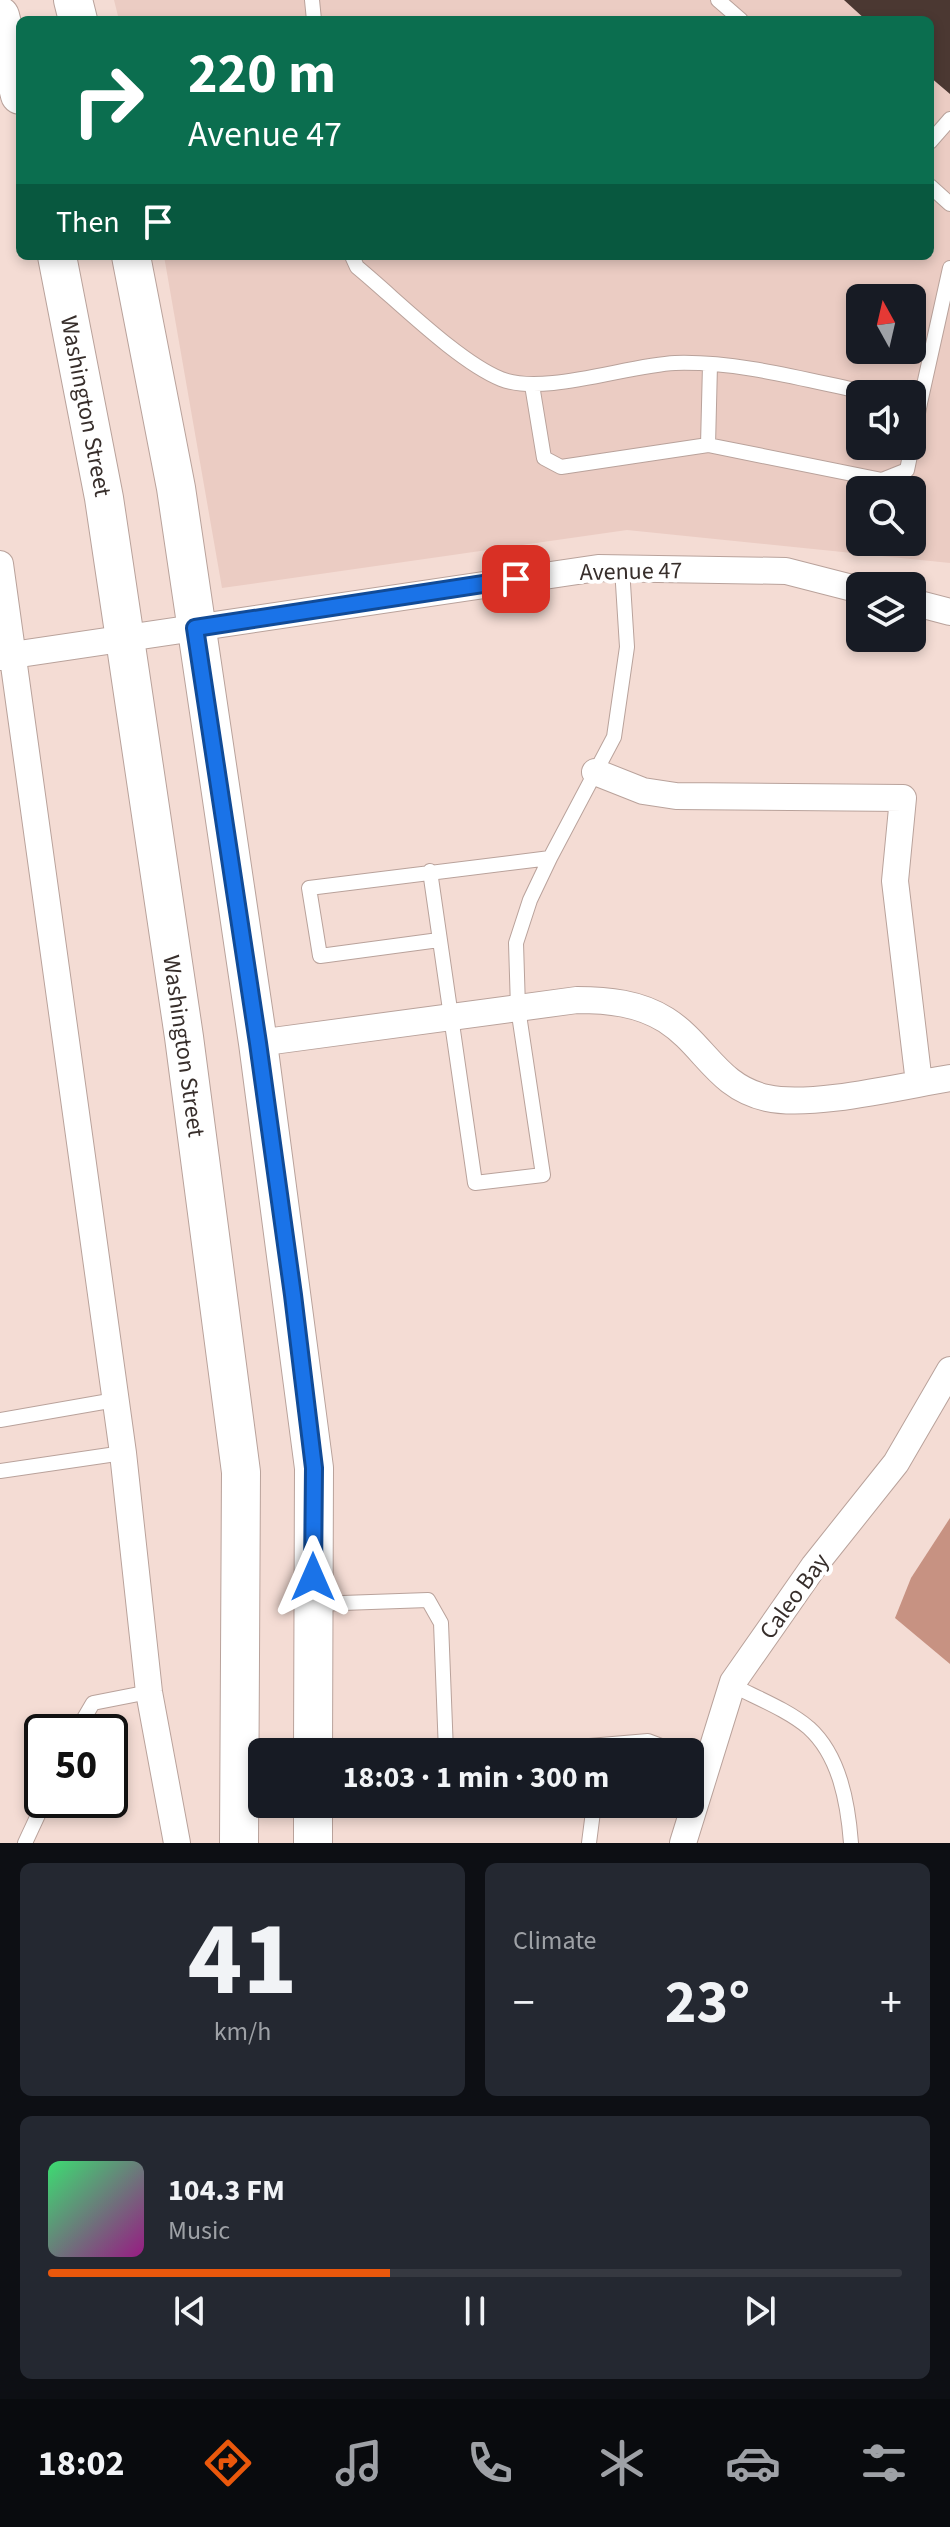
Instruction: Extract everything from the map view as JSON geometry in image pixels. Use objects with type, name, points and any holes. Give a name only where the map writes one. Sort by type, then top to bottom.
[{"type":"main road","points":[[0,16],[16,79]]},
{"type":"main road","name":"Washington Street","points":[[58,260],[104,498],[186,1053],[241,1472],[239,1843]]},
{"type":"main road","points":[[132,260],[176,488],[179,630],[258,1043],[314,1468],[313,1738]]},
{"type":"main road","points":[[313,1818],[313,1843]]},
{"type":"street","points":[[0,564],[7,656],[123,1453],[149,1695],[177,1843]]},
{"type":"street","name":"Avenue 47","points":[[7,656],[598,568],[786,571],[846,586]]},
{"type":"street","points":[[926,606],[950,612]]},
{"type":"street","points":[[595,772],[643,791],[676,796],[903,798],[895,881],[919,1083]]},
{"type":"street","points":[[258,1043],[577,1000],[610,1001],[639,1008],[667,1021],[714,1069],[737,1087],[766,1098],[797,1102],[950,1078]]},
{"type":"street","name":"Caleo Bay","points":[[704,1749],[732,1685],[814,1566],[896,1463],[948,1377]]},
{"type":"street","name":"Caleo Bay","points":[[683,1843],[688,1818]]},
{"type":"lane","points":[[718,0],[736,16]]},
{"type":"lane","points":[[934,137],[950,119]]},
{"type":"lane","points":[[934,190],[950,204]]},
{"type":"lane","points":[[354,260],[357,267],[475,366],[504,380],[532,385],[674,363],[710,365],[846,389]]},
{"type":"lane","points":[[922,380],[950,268]]},
{"type":"lane","points":[[708,445],[710,365]]},
{"type":"lane","points":[[532,385],[544,458],[561,467],[708,445],[882,480],[907,470],[909,460]]},
{"type":"lane","points":[[430,871],[475,1183],[543,1175],[518,1008],[516,943],[530,900],[614,737],[627,647],[622,568]]},
{"type":"lane","points":[[439,940],[320,956],[309,888],[550,858]]},
{"type":"lane","points":[[0,1420],[115,1400]]},
{"type":"lane","points":[[0,1471],[123,1453]]},
{"type":"lane","points":[[313,1604],[428,1600],[441,1623],[445,1738]]},
{"type":"lane","points":[[732,1685],[810,1729],[830,1756],[843,1786],[851,1843]]},
{"type":"lane","points":[[87,1714],[93,1703],[149,1695]]},
{"type":"lane","points":[[25,1843],[37,1818]]},
{"type":"lane","points":[[589,1843],[592,1818]]},
{"type":"shaded area","points":[[114,0],[950,0],[950,563],[881,556],[926,556],[926,476],[846,476],[846,552],[627,530],[222,588],[165,260],[934,260],[934,16],[118,16]]},
{"type":"shaded area","points":[[950,1518],[950,1664],[895,1618],[911,1578]]},
{"type":"building","points":[[844,0],[950,0],[950,94],[934,80],[934,16],[862,16]]},
{"type":"route","points":[[313,1577],[314,1468],[293,1295],[195,628],[516,579]]}]
